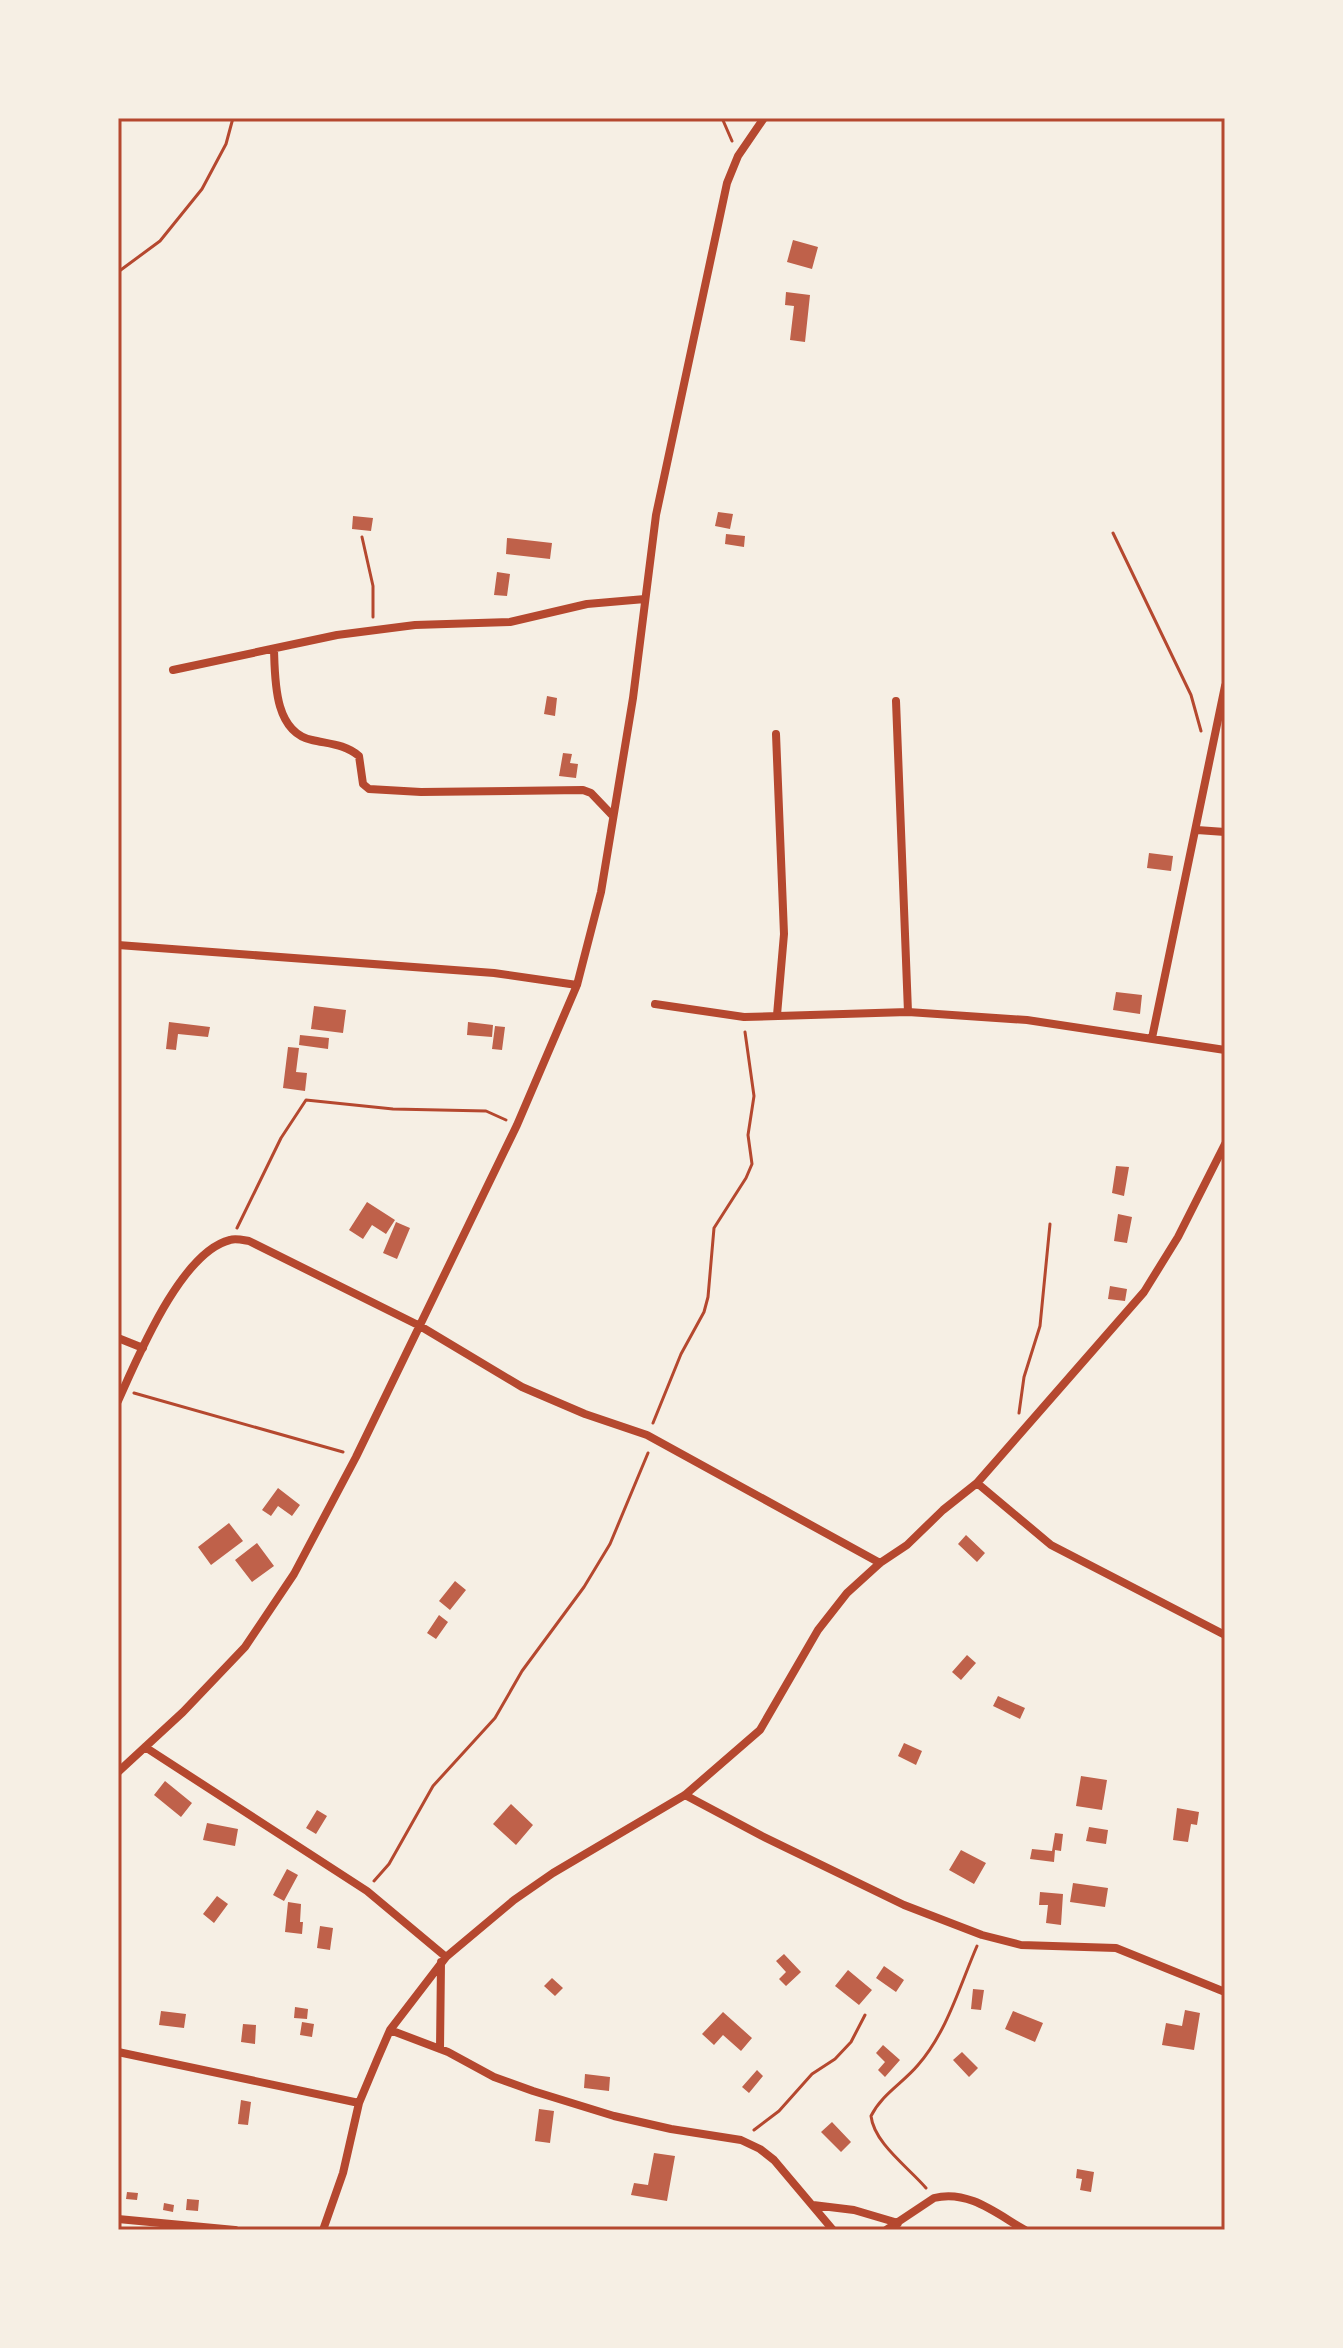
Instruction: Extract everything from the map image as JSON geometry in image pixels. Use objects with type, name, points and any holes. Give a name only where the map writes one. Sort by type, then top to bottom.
[{"type":"street","points":[[118,1772],[245,1647],[294,1574],[356,1457],[517,1125],[577,985],[601,892],[633,698],[656,515],[682,385],[727,183],[738,156],[764,118]]},
{"type":"street","points":[[173,670],[337,635],[415,625],[510,622],[587,604],[645,599]]},
{"type":"street","points":[[274,649],[276,698],[288,722],[304,738],[344,746],[355,752],[359,756],[363,784],[369,789],[486,792],[570,789],[591,793],[612,815]]},
{"type":"street","points":[[1152,1038],[1225,686]]},
{"type":"street","points":[[896,701],[908,1012]]},
{"type":"street","points":[[776,734],[784,934],[777,1015]]},
{"type":"street","points":[[1197,830],[1225,832]]},
{"type":"street","points":[[118,945],[494,973],[577,985]]},
{"type":"street","points":[[655,1004],[744,1017],[908,1012],[1027,1020],[1225,1050]]},
{"type":"street","points":[[323,2230],[343,2173],[359,2103],[390,2030],[444,1960],[514,1900],[553,1873],[685,1795],[760,1730],[818,1630],[847,1593],[977,1483],[1144,1292],[1178,1237],[1225,1144]]},
{"type":"street","points":[[118,1401],[143,1348],[186,1271],[204,1253],[231,1239],[249,1241],[420,1326],[522,1387],[585,1414],[647,1435],[880,1563]]},
{"type":"street","points":[[118,1338],[143,1348]]},
{"type":"street","points":[[977,1483],[1051,1545],[1225,1635]]},
{"type":"street","points":[[145,1747],[367,1891],[444,1960]]},
{"type":"street","points":[[685,1795],[904,1905],[982,1935],[1021,1945],[1116,1948],[1225,1992]]},
{"type":"street","points":[[440,2049],[444,1960]]},
{"type":"street","points":[[390,2030],[440,2049],[494,2077],[600,2112],[671,2129],[741,2140],[774,2160],[833,2230]]},
{"type":"street","points":[[118,2052],[359,2103]]},
{"type":"street","points":[[886,2230],[934,2198],[944,2195],[972,2199],[1025,2230]]},
{"type":"street","points":[[813,2205],[854,2210],[898,2223]]},
{"type":"street","points":[[118,2219],[235,2230]]},
{"type":"path","points":[[118,272],[160,241],[202,189],[226,144],[233,118]]},
{"type":"path","points":[[722,118],[738,156]]},
{"type":"path","points":[[1113,533],[1191,695],[1201,732]]},
{"type":"path","points":[[362,537],[373,586],[372,615],[382,630]]},
{"type":"path","points":[[367,1891],[389,1864],[433,1786],[495,1718],[522,1671],[584,1587],[610,1544],[650,1448],[647,1435],[669,1390],[681,1354],[704,1312],[714,1228],[752,1164],[748,1135],[754,1096],[744,1017]]},
{"type":"path","points":[[231,1239],[281,1138],[306,1100],[393,1109],[486,1111],[517,1125]]},
{"type":"path","points":[[1016,1436],[1024,1377],[1040,1326],[1050,1224]]},
{"type":"path","points":[[123,1390],[322,1444],[356,1457]]},
{"type":"path","points":[[934,2198],[879,2139],[872,2128],[871,2116],[891,2090],[918,2066],[939,2034],[982,1935]]},
{"type":"path","points":[[741,2140],[779,2111],[812,2074],[835,2059],[851,2042],[865,2015]]},
{"type":"building","points":[[793,240],[818,247],[812,269],[787,262]]},
{"type":"building","points":[[786,292],[810,295],[805,342],[790,340],[794,306],[785,305]]},
{"type":"building","points":[[718,512],[733,514],[730,529],[715,526]]},
{"type":"building","points":[[353,516],[373,518],[371,531],[352,529]]},
{"type":"building","points":[[726,534],[745,536],[744,547],[725,544]]},
{"type":"building","points":[[507,538],[552,543],[550,559],[506,554]]},
{"type":"building","points":[[497,572],[510,574],[507,596],[494,595]]},
{"type":"building","points":[[547,696],[557,698],[555,716],[544,714]]},
{"type":"building","points":[[563,753],[572,754],[570,763],[578,764],[576,778],[559,776]]},
{"type":"building","points":[[1149,853],[1173,856],[1171,871],[1147,868]]},
{"type":"building","points":[[1116,992],[1142,995],[1140,1014],[1113,1010]]},
{"type":"building","points":[[314,1006],[346,1010],[343,1033],[311,1029]]},
{"type":"building","points":[[169,1022],[210,1027],[208,1037],[178,1034],[176,1050],[166,1049]]},
{"type":"building","points":[[468,1022],[493,1025],[492,1037],[467,1035]]},
{"type":"building","points":[[495,1026],[505,1027],[502,1050],[492,1049]]},
{"type":"building","points":[[300,1035],[329,1038],[328,1049],[299,1045]]},
{"type":"building","points":[[288,1047],[299,1048],[296,1072],[307,1073],[305,1091],[283,1088]]},
{"type":"building","points":[[1116,1166],[1129,1167],[1124,1196],[1112,1193]]},
{"type":"building","points":[[367,1202],[395,1220],[386,1234],[372,1225],[363,1239],[349,1230]]},
{"type":"building","points":[[1118,1214],[1132,1217],[1127,1243],[1114,1241]]},
{"type":"building","points":[[396,1222],[410,1228],[397,1259],[383,1253]]},
{"type":"building","points":[[1110,1286],[1127,1289],[1125,1301],[1108,1299]]},
{"type":"building","points":[[278,1488],[300,1505],[292,1516],[278,1506],[271,1516],[262,1510]]},
{"type":"building","points":[[229,1523],[243,1541],[211,1565],[198,1547]]},
{"type":"building","points":[[966,1535],[985,1553],[977,1562],[958,1544]]},
{"type":"building","points":[[257,1543],[274,1566],[252,1582],[235,1560]]},
{"type":"building","points":[[455,1581],[466,1590],[450,1610],[439,1601]]},
{"type":"building","points":[[439,1615],[448,1622],[436,1639],[427,1633]]},
{"type":"building","points":[[967,1655],[976,1663],[961,1680],[952,1672]]},
{"type":"building","points":[[998,1696],[1025,1708],[1020,1719],[993,1706]]},
{"type":"building","points":[[904,1743],[922,1751],[916,1765],[898,1756]]},
{"type":"building","points":[[1081,1776],[1107,1780],[1102,1810],[1076,1806]]},
{"type":"building","points":[[165,1781],[192,1803],[181,1817],[154,1795]]},
{"type":"building","points":[[511,1804],[533,1825],[516,1845],[493,1824]]},
{"type":"building","points":[[1177,1808],[1199,1812],[1197,1825],[1191,1824],[1188,1842],[1173,1840]]},
{"type":"building","points":[[317,1810],[327,1816],[316,1834],[306,1828]]},
{"type":"building","points":[[207,1823],[238,1829],[235,1846],[203,1840]]},
{"type":"building","points":[[1089,1827],[1108,1830],[1106,1844],[1086,1841]]},
{"type":"building","points":[[1055,1833],[1063,1834],[1061,1851],[1055,1850],[1054,1862],[1030,1859],[1032,1849],[1052,1851]]},
{"type":"building","points":[[961,1850],[986,1863],[974,1884],[949,1870]]},
{"type":"building","points":[[287,1869],[298,1875],[284,1901],[273,1895]]},
{"type":"building","points":[[1073,1883],[1108,1888],[1105,1907],[1070,1902]]},
{"type":"building","points":[[1040,1892],[1063,1894],[1061,1925],[1046,1923],[1048,1905],[1039,1905]]},
{"type":"building","points":[[217,1896],[228,1904],[214,1923],[203,1914]]},
{"type":"building","points":[[288,1902],[301,1904],[302,1934],[285,1932]]},
{"type":"building","points":[[320,1926],[333,1928],[330,1950],[317,1948]]},
{"type":"building","points":[[784,1954],[801,1972],[786,1986],[779,1979],[786,1972],[776,1961]]},
{"type":"building","points":[[884,1966],[904,1980],[896,1992],[876,1978]]},
{"type":"building","points":[[848,1970],[872,1990],[859,2005],[835,1986]]},
{"type":"building","points":[[552,1978],[563,1988],[555,1996],[544,1986]]},
{"type":"building","points":[[973,1989],[984,1990],[981,2010],[971,2009]]},
{"type":"building","points":[[295,2007],[308,2009],[307,2019],[294,2018]]},
{"type":"building","points":[[1185,2010],[1200,2013],[1194,2050],[1162,2045],[1166,2023],[1182,2026]]},
{"type":"building","points":[[161,2011],[186,2014],[184,2028],[159,2025]]},
{"type":"building","points":[[1013,2011],[1043,2023],[1035,2042],[1005,2029]]},
{"type":"building","points":[[723,2012],[752,2038],[741,2051],[723,2035],[714,2045],[702,2034]]},
{"type":"building","points":[[302,2022],[314,2024],[312,2037],[300,2035]]},
{"type":"building","points":[[243,2024],[256,2025],[255,2044],[241,2042]]},
{"type":"building","points":[[883,2045],[900,2060],[885,2077],[878,2070],[885,2062],[876,2053]]},
{"type":"building","points":[[962,2052],[978,2068],[969,2077],[953,2060]]},
{"type":"building","points":[[757,2070],[763,2076],[749,2093],[742,2087]]},
{"type":"building","points":[[585,2074],[610,2077],[609,2091],[584,2088]]},
{"type":"building","points":[[241,2100],[251,2102],[248,2125],[238,2124]]},
{"type":"building","points":[[539,2109],[554,2111],[550,2143],[535,2141]]},
{"type":"building","points":[[832,2122],[851,2142],[841,2152],[821,2132]]},
{"type":"building","points":[[654,2153],[675,2156],[667,2201],[631,2195],[634,2183],[648,2185]]},
{"type":"building","points":[[1077,2169],[1094,2172],[1091,2192],[1080,2190],[1082,2179],[1076,2178]]},
{"type":"building","points":[[127,2192],[138,2193],[137,2200],[126,2199]]},
{"type":"building","points":[[187,2199],[199,2200],[198,2211],[186,2210]]},
{"type":"building","points":[[164,2203],[174,2205],[173,2212],[163,2210]]}]
